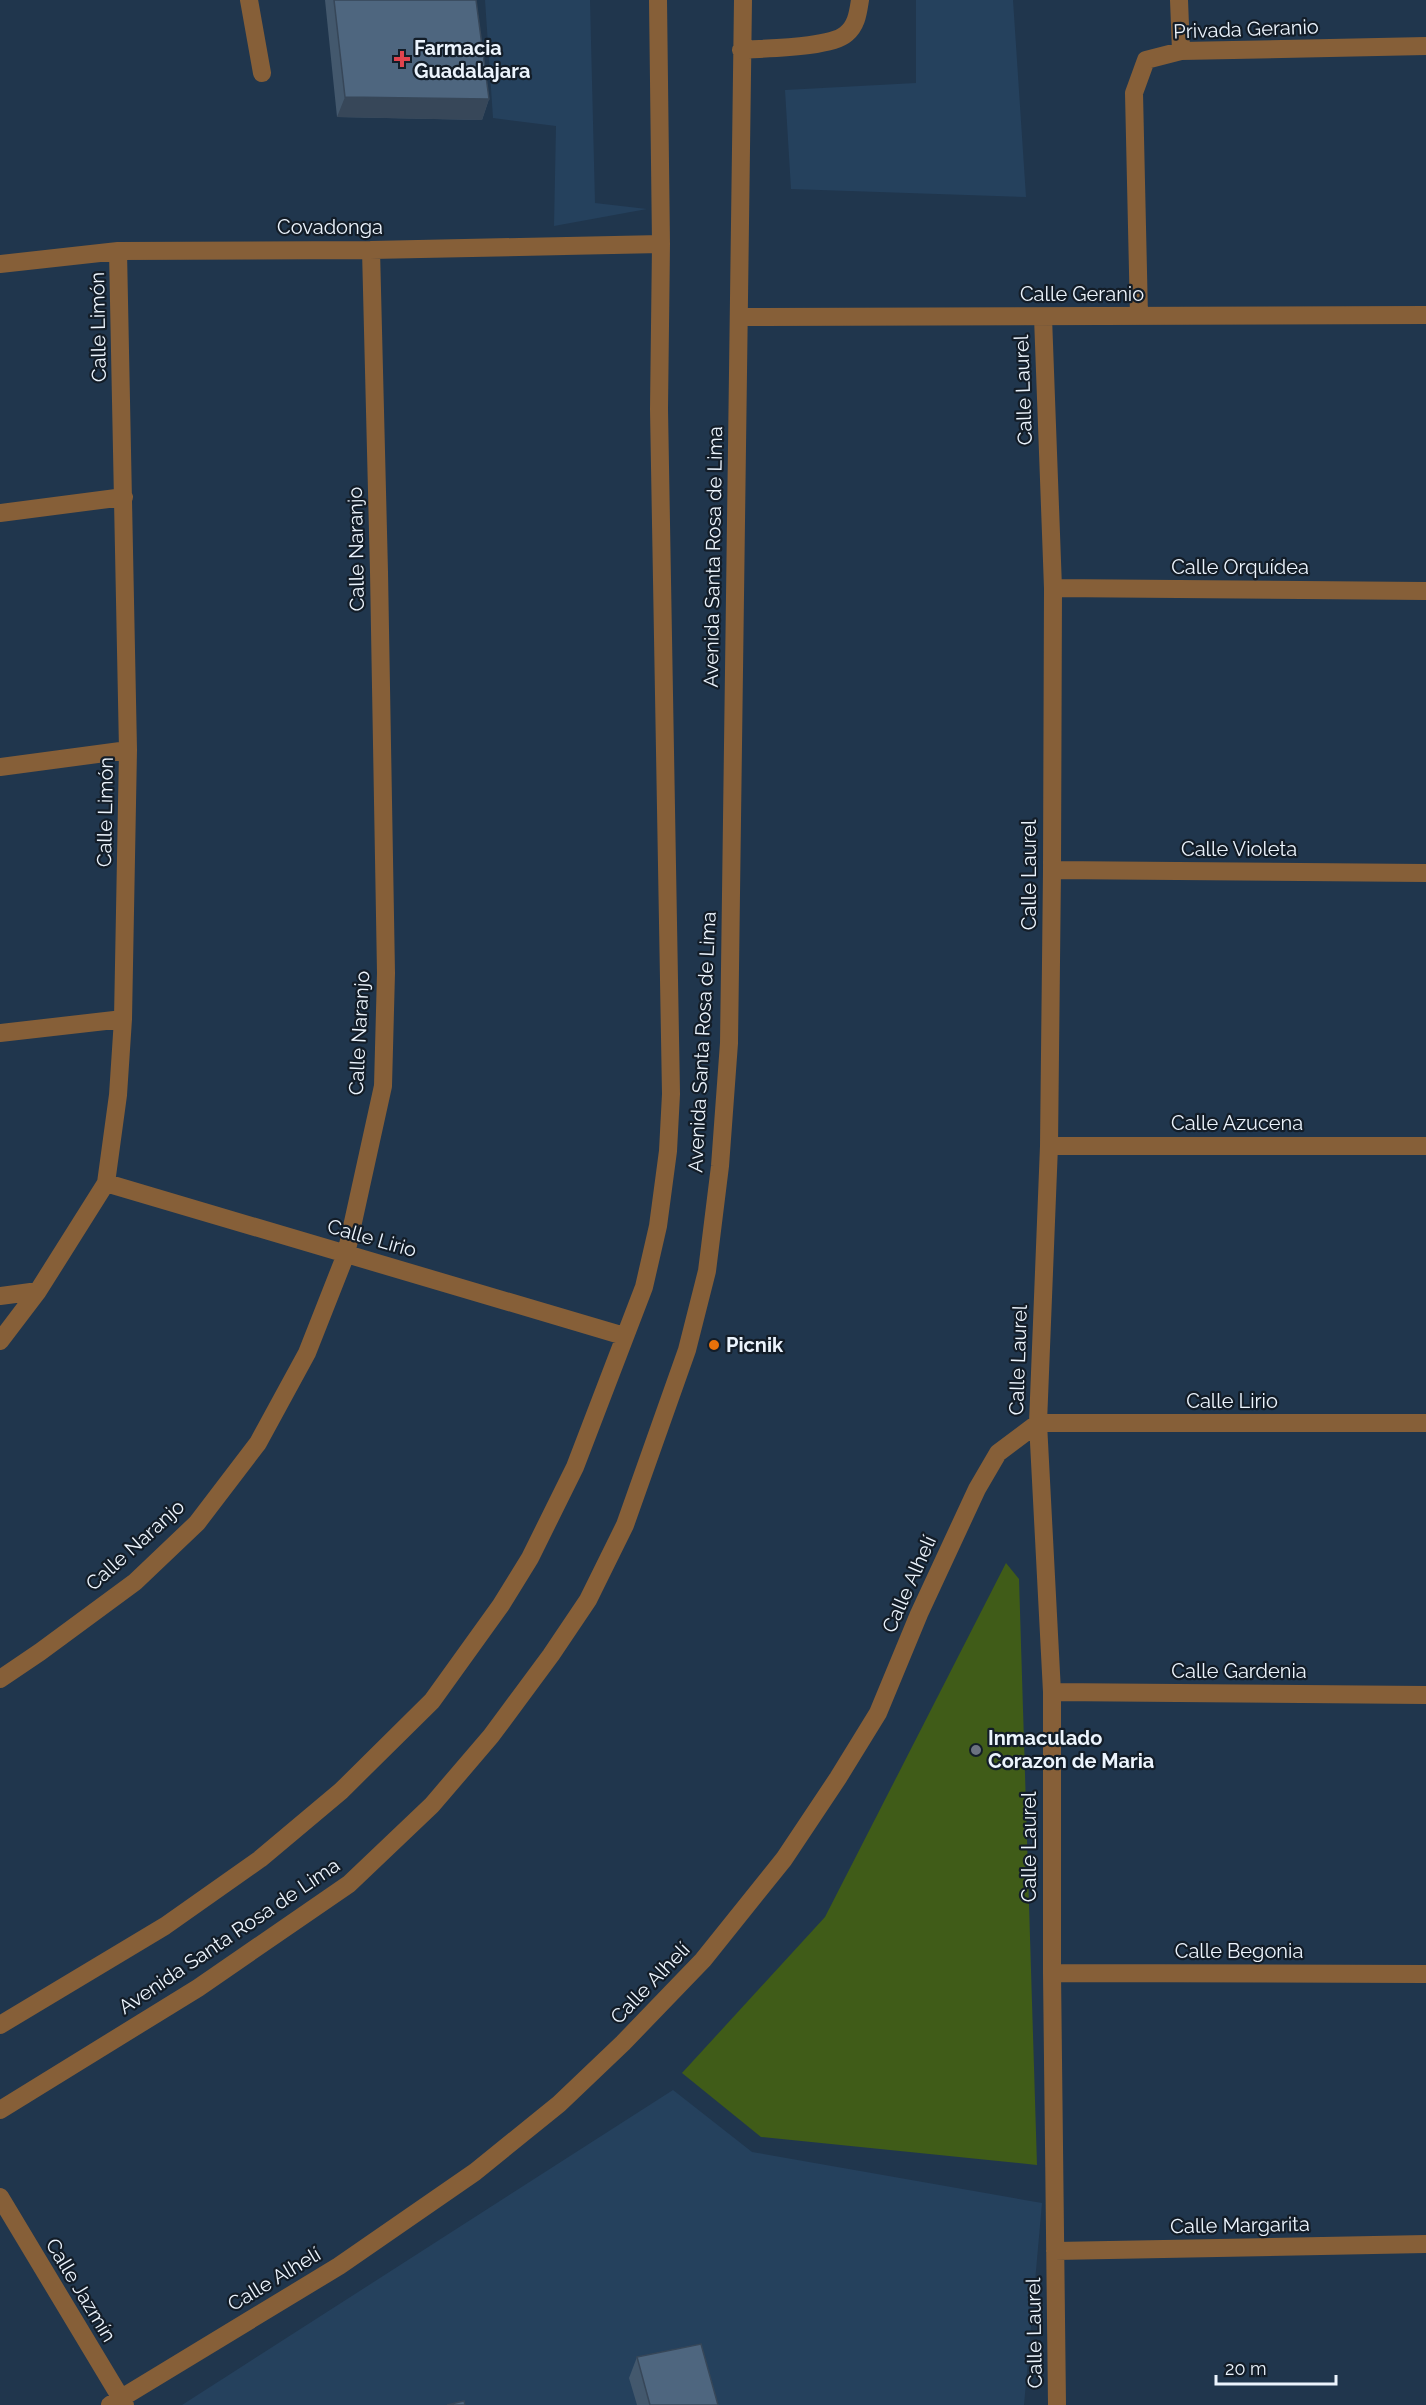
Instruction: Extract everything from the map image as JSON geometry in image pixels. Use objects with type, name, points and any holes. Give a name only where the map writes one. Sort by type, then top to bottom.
[{"type":"street","points":[[249,0],[262,73]]},
{"type":"street","name":"Avenida Santa Rosa de Lima","points":[[0,2025],[165,1926],[260,1860],[341,1791],[432,1701],[501,1605],[530,1558],[574,1467],[644,1287],[658,1226],[668,1151],[671,1094],[659,409],[661,244],[658,0]]},
{"type":"street","name":"Avenida Santa Rosa de Lima","points":[[0,2110],[198,1988],[349,1884],[432,1805],[491,1736],[588,1600],[625,1525],[687,1350],[707,1271],[720,1166],[729,1043],[743,0]]},
{"type":"street","points":[[741,50],[832,41],[847,34],[858,17],[860,0]]},
{"type":"street","points":[[1179,0],[1181,51]]},
{"type":"street","name":"Privada Geranio","points":[[1139,316],[1134,93],[1146,60],[1181,51],[1426,46]]},
{"type":"street","name":"Covadonga","points":[[0,264],[118,251],[371,250],[661,244]]},
{"type":"street","name":"Calle Naranjo","points":[[0,1679],[135,1582],[197,1523],[258,1443],[307,1353],[346,1254],[383,1086],[386,973],[380,584],[371,250]]},
{"type":"street","name":"Calle Limón","points":[[0,1341],[38,1291],[106,1183],[118,1095],[123,1019],[128,750],[118,251]]},
{"type":"street","name":"Calle Geranio","points":[[739,317],[1426,315]]},
{"type":"street","name":"Calle Laurel","points":[[1043,317],[1053,588],[1052,870],[1049,1146],[1038,1423],[1052,1692],[1052,1973],[1057,2405]]},
{"type":"street","points":[[0,513],[124,497]]},
{"type":"street","name":"Calle Orquídea","points":[[1053,588],[1426,591]]},
{"type":"street","points":[[0,767],[128,750]]},
{"type":"street","name":"Calle Violeta","points":[[1052,870],[1426,873]]},
{"type":"street","points":[[0,1033],[123,1019]]},
{"type":"street","name":"Calle Azucena","points":[[1049,1146],[1426,1146]]},
{"type":"street","name":"Calle Lirio","points":[[106,1183],[624,1336]]},
{"type":"street","points":[[0,1296],[38,1291]]},
{"type":"street","name":"Calle Lirio","points":[[1038,1423],[1426,1423]]},
{"type":"street","name":"Calle Alhelí","points":[[118,2403],[339,2266],[475,2172],[560,2104],[704,1960],[784,1858],[838,1778],[878,1713],[924,1603],[978,1489],[998,1454],[1038,1423]]},
{"type":"street","name":"Calle Gardenia","points":[[1052,1692],[1426,1695]]},
{"type":"street","name":"Calle Begonia","points":[[1052,1973],[1426,1974]]},
{"type":"street","name":"Calle Jazmín","points":[[0,2196],[118,2403]]},
{"type":"street","name":"Calle Margarita","points":[[1055,2251],[1426,2244]]},
{"type":"shaded area","points":[[485,0],[590,0],[595,203],[647,209],[554,226],[556,126],[493,118]]},
{"type":"shaded area","points":[[916,0],[1013,0],[1026,197],[791,189],[785,90],[916,83]]},
{"type":"shaded area","points":[[673,2090],[752,2152],[1042,2203],[1024,2405],[182,2405]]},
{"type":"green space","points":[[1006,1563],[1019,1579],[1037,2165],[761,2137],[682,2073],[825,1917]]},
{"type":"building","name":"Farmacia Guadalajara","points":[[334,0],[476,0],[489,99],[345,97]]},
{"type":"building","points":[[701,2344],[718,2405],[650,2405],[637,2357]]},
{"type":"building","points":[[464,2401],[465,2405],[447,2405]]},
{"type":"place","name":"Farmacia Guadalajara","points":[[402,59]]},
{"type":"place","name":"Picnik","points":[[714,1345]]},
{"type":"place","name":"Inmaculado Corazon de Maria","points":[[976,1750]]}]
